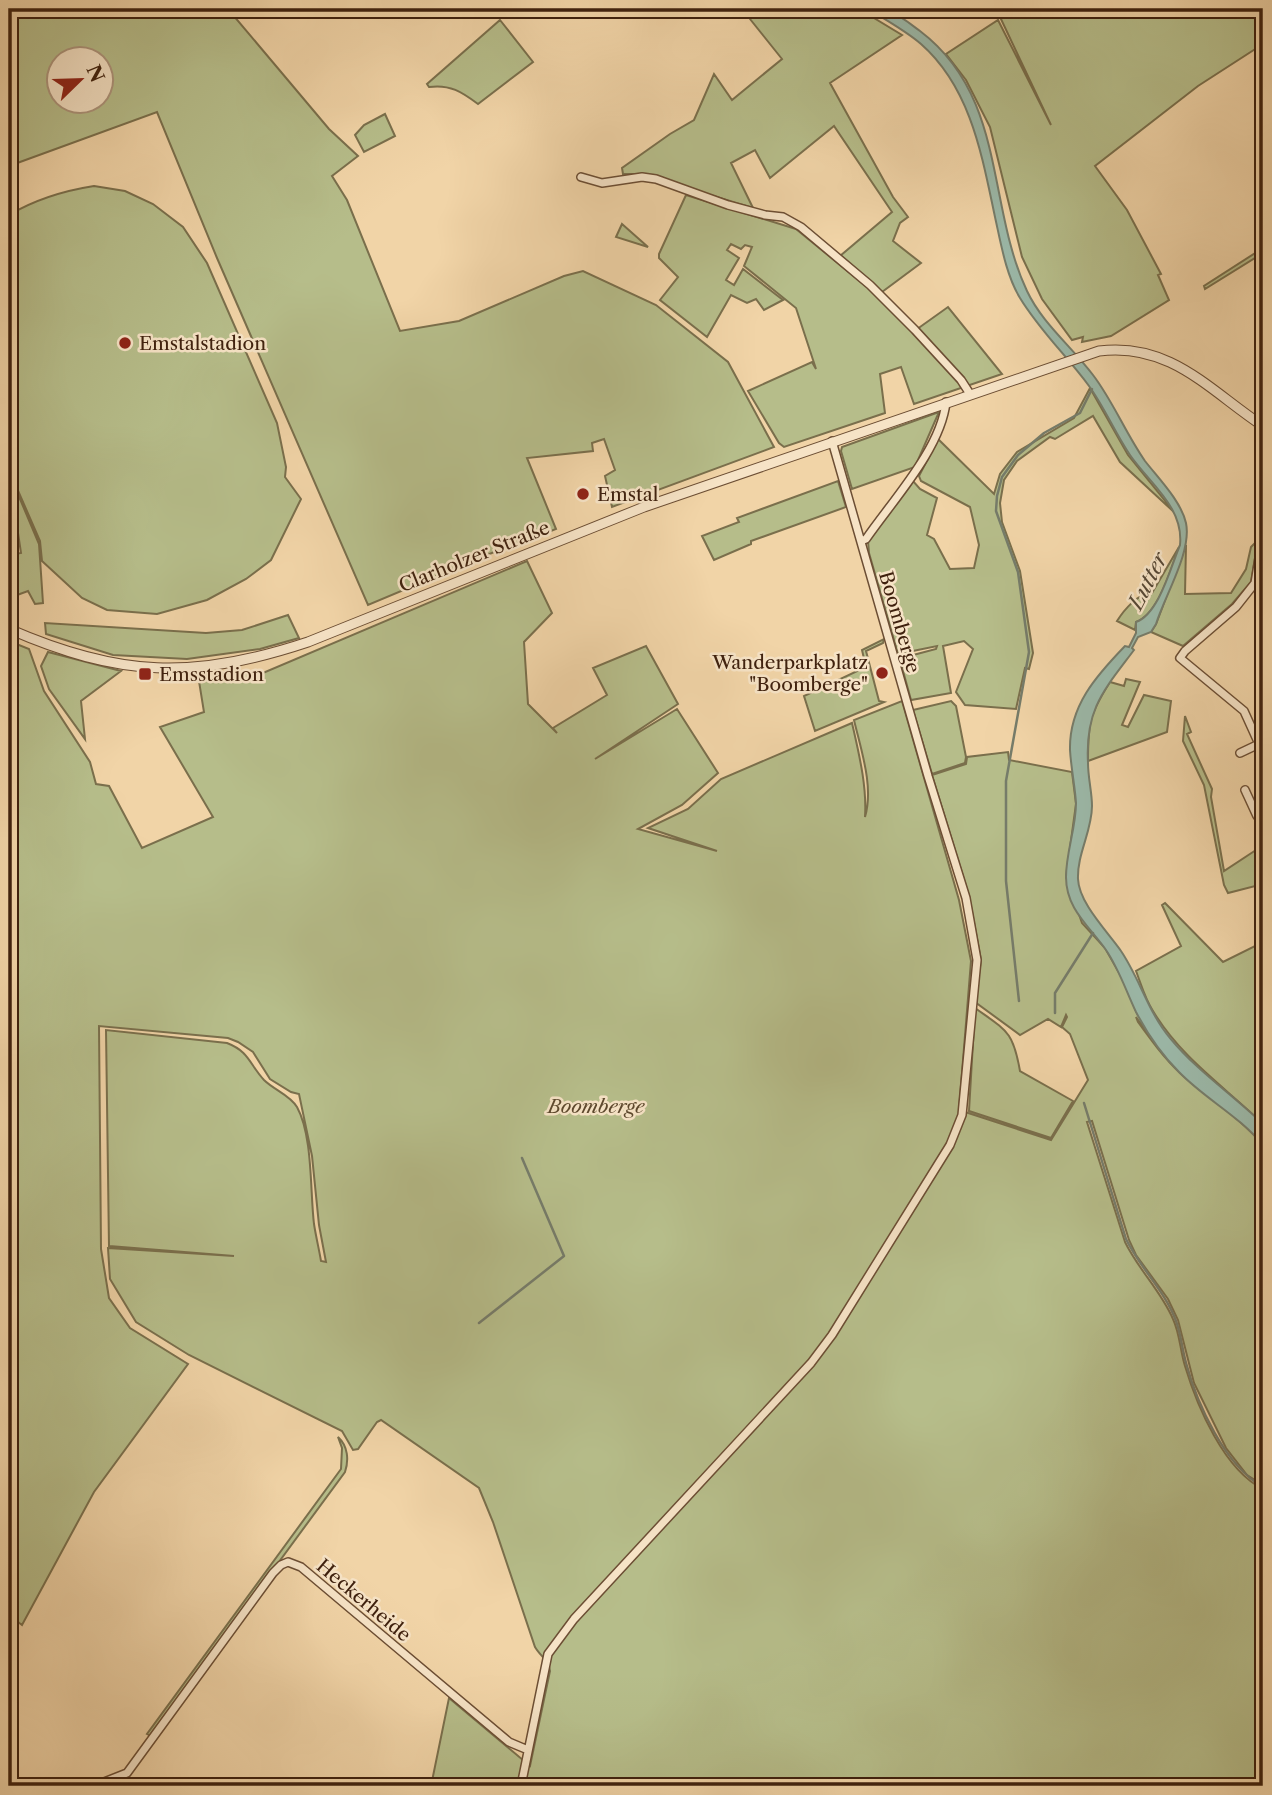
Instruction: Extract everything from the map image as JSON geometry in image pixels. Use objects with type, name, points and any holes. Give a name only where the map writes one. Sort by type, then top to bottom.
[{"type":"street","points":[[580,177],[601,183],[642,177],[656,179],[729,205],[783,217],[801,227],[870,285],[961,380],[970,394]]},
{"type":"street","name":"Clarholzer Straße","points":[[9,629],[75,654],[130,667],[183,669],[231,664],[262,657],[307,642],[644,507],[1083,355],[1106,350],[1130,349],[1162,358],[1199,379],[1263,426]]},
{"type":"street","points":[[861,541],[866,539],[912,478],[945,415],[946,402]]},
{"type":"street","name":"Boomberge","points":[[528,1750],[548,1654],[552,1647],[574,1619],[811,1363],[832,1335],[950,1145],[962,1115],[977,960],[966,898],[928,776],[832,441]]},
{"type":"street","points":[[1240,753],[1261,745],[1244,711],[1180,659],[1185,651],[1236,607],[1255,583],[1263,534]]},
{"type":"street","points":[[1245,790],[1254,812],[1263,817]]},
{"type":"street","name":"Heckerheide","points":[[94,1786],[127,1773],[273,1573],[288,1562],[301,1567],[509,1742],[528,1750]]},
{"type":"street","points":[[521,1786],[528,1750]]},
{"type":"green space","points":[[9,9],[228,9],[329,129],[358,156],[332,176],[347,200],[400,331],[459,321],[564,276],[583,271],[656,305],[728,362],[774,447],[612,507],[605,476],[615,470],[604,439],[592,443],[593,451],[527,458],[556,529],[521,543],[500,546],[499,550],[368,605],[217,258],[157,112],[9,166]]},
{"type":"green space","points":[[746,9],[859,9],[902,35],[830,83],[893,197],[908,217],[900,223],[893,241],[921,263],[882,292],[840,256],[892,212],[834,126],[770,178],[755,150],[731,163],[753,208],[641,174],[623,174],[622,168],[694,120],[714,74],[732,100],[782,59],[746,14]]},
{"type":"green space","points":[[1003,9],[1263,9],[1263,44],[1198,86],[1095,166],[1127,210],[1161,274],[1158,275],[1169,300],[1111,336],[1082,342],[1083,337],[1072,340],[1042,299],[1022,257],[990,127],[966,80],[946,54],[998,20],[1051,125],[1000,17]]},
{"type":"green space","points":[[500,20],[533,62],[478,104],[455,90],[429,87],[427,84]]},
{"type":"green space","points":[[385,114],[395,136],[364,152],[355,135],[364,125]]},
{"type":"green space","name":"Emstalstadion","points":[[94,186],[125,191],[153,204],[183,227],[207,263],[277,423],[286,467],[285,477],[301,499],[271,560],[246,579],[207,600],[157,614],[107,610],[82,598],[42,561],[40,541],[9,470],[9,215],[50,196]]},
{"type":"green space","points":[[686,195],[796,229],[878,296],[913,332],[948,307],[1002,374],[914,404],[901,367],[880,374],[885,413],[784,447],[748,391],[812,362],[816,369],[796,308],[744,266],[752,247],[745,245],[741,249],[731,244],[727,250],[739,258],[726,280],[734,285],[743,269],[783,300],[764,310],[756,299],[747,303],[731,295],[707,337],[660,300],[678,277],[659,258],[659,254]]},
{"type":"green space","points":[[622,224],[648,247],[616,237]]},
{"type":"green space","points":[[1263,248],[1263,253],[1205,289],[1204,286]]},
{"type":"green space","points":[[1090,388],[1128,455],[1175,513],[1120,462],[1093,416],[1055,439],[1050,437],[1017,461],[1004,480],[1000,503],[1002,522],[1020,571],[1033,653],[1029,669],[1025,668],[1016,709],[965,705],[956,692],[973,649],[964,641],[943,646],[951,693],[911,700],[900,660],[936,649],[937,646],[898,654],[869,553],[868,541],[913,481],[920,489],[937,498],[927,535],[934,539],[950,569],[974,568],[979,545],[970,507],[921,481],[919,476],[938,439],[994,494],[1000,474],[1017,452],[1074,418]]},
{"type":"green space","points":[[939,412],[915,467],[852,489],[842,447]]},
{"type":"green space","points":[[9,473],[39,544],[43,603],[35,604],[28,591],[9,598],[9,555],[21,553]]},
{"type":"green space","points":[[838,481],[846,507],[751,541],[751,544],[714,560],[702,536],[739,522],[737,518]]},
{"type":"green space","points":[[1258,540],[1251,582],[1232,604],[1183,646],[1151,632],[1186,545],[1185,594],[1231,593],[1246,569],[1251,547]]},
{"type":"green space","points":[[1179,547],[1158,600],[1144,617],[1136,622],[1135,630],[1117,621],[1137,599],[1152,593]]},
{"type":"green space","name":"Boomberge","points":[[527,561],[552,613],[524,642],[528,704],[557,733],[553,728],[607,695],[593,668],[646,646],[678,704],[595,759],[677,709],[718,773],[682,805],[638,829],[717,851],[648,828],[688,809],[721,779],[852,723],[864,782],[865,817],[867,781],[854,720],[902,701],[959,900],[971,961],[959,1110],[1051,1140],[1088,1080],[1070,1034],[1062,1027],[1066,1015],[1061,1027],[1048,1019],[1020,1035],[975,1002],[981,960],[969,896],[932,775],[966,764],[967,757],[1008,752],[1009,760],[1072,772],[1076,804],[1066,877],[1082,923],[1105,948],[1150,1037],[1136,1017],[1138,1022],[1158,1049],[1180,1073],[1244,1125],[1263,1145],[1263,1485],[1247,1475],[1226,1448],[1194,1383],[1178,1320],[1168,1299],[1136,1255],[1129,1240],[1092,1121],[1087,1122],[1125,1242],[1173,1319],[1185,1366],[1205,1417],[1224,1452],[1236,1467],[1263,1489],[1263,1786],[431,1786],[449,1698],[530,1766],[550,1671],[535,1647],[479,1488],[381,1420],[358,1449],[353,1450],[342,1431],[189,1355],[136,1322],[110,1279],[108,1248],[234,1256],[109,1246],[106,1030],[227,1043],[240,1050],[264,1080],[294,1103],[306,1133],[314,1224],[321,1261],[326,1262],[312,1156],[299,1094],[270,1079],[253,1052],[228,1038],[99,1026],[101,1249],[109,1298],[130,1328],[188,1364],[94,1492],[22,1625],[9,1615],[9,641],[29,649],[44,691],[90,762],[96,784],[109,786],[142,848],[213,817],[160,727],[204,712],[198,675],[263,673]]},
{"type":"green space","points":[[288,615],[299,638],[260,649],[187,659],[113,655],[46,634],[45,623],[206,633],[242,630]]},
{"type":"green space","points":[[884,639],[883,643],[866,651],[879,701],[884,702],[815,731],[804,696],[866,667],[862,650]]},
{"type":"green space","points":[[48,652],[121,671],[81,701],[85,739],[49,689],[41,666]]},
{"type":"green space","points":[[1126,679],[1140,682],[1122,725],[1128,727],[1144,695],[1171,701],[1167,732],[1088,761],[1089,728],[1094,711],[1110,682],[1124,686]]},
{"type":"green space","points":[[951,701],[956,706],[965,763],[932,774],[913,710]]},
{"type":"green space","points":[[1185,716],[1191,732],[1187,734],[1212,789],[1211,797],[1224,871],[1256,850],[1263,858],[1263,887],[1259,885],[1228,893],[1224,885],[1204,785],[1183,741]]},
{"type":"green space","points":[[1165,903],[1223,962],[1263,942],[1263,1124],[1190,1058],[1164,1028],[1145,996],[1136,971],[1181,946],[1162,905]]},
{"type":"green space","points":[[975,1008],[1007,1033],[1015,1048],[1020,1071],[1073,1101],[1051,1138],[969,1111]]},
{"type":"green space","points":[[338,1437],[347,1453],[345,1472],[151,1736],[147,1734],[341,1469],[342,1448]]},
{"type":"shaded area","points":[[868,9],[890,12],[920,31],[948,58],[968,87],[991,153],[1014,258],[1033,303],[1100,385],[1138,451],[1175,498],[1186,523],[1187,534],[1182,560],[1156,624],[1151,632],[1138,637],[1132,648],[1134,650],[1105,689],[1093,714],[1088,744],[1091,815],[1078,879],[1088,907],[1128,962],[1162,1028],[1192,1061],[1263,1124],[1263,1145],[1243,1125],[1189,1082],[1161,1051],[1136,1012],[1111,957],[1074,908],[1067,888],[1066,868],[1076,803],[1070,750],[1074,719],[1095,680],[1125,646],[1129,647],[1136,633],[1136,622],[1151,610],[1158,600],[1180,545],[1177,519],[1164,496],[1130,455],[1089,386],[1036,321],[1015,289],[1004,259],[979,147],[963,102],[952,81],[921,44]]},
{"type":"waterway","points":[[1019,1001],[1006,881],[1006,781],[1029,652],[1018,572],[996,511],[997,496],[1002,477],[1018,455],[1044,433],[1080,413],[1092,389]]},
{"type":"waterway","points":[[1055,1013],[1055,993],[1093,933]]},
{"type":"waterway","points":[[1084,1103],[1126,1239],[1171,1310],[1178,1326],[1191,1379],[1205,1415],[1236,1465],[1263,1487]]},
{"type":"waterway","points":[[479,1323],[564,1256],[522,1158]]},
{"type":"place","name":"Emstalstadion","points":[[125,343]]},
{"type":"place","name":"Emstal","points":[[583,494]]},
{"type":"place","name":"Wanderparkplatz \"Boomberge\"","points":[[882,673]]},
{"type":"place","name":"Emsstadion","points":[[145,674]]},
{"type":"water label","name":"Lutter","points":[[1148,581]]}]
